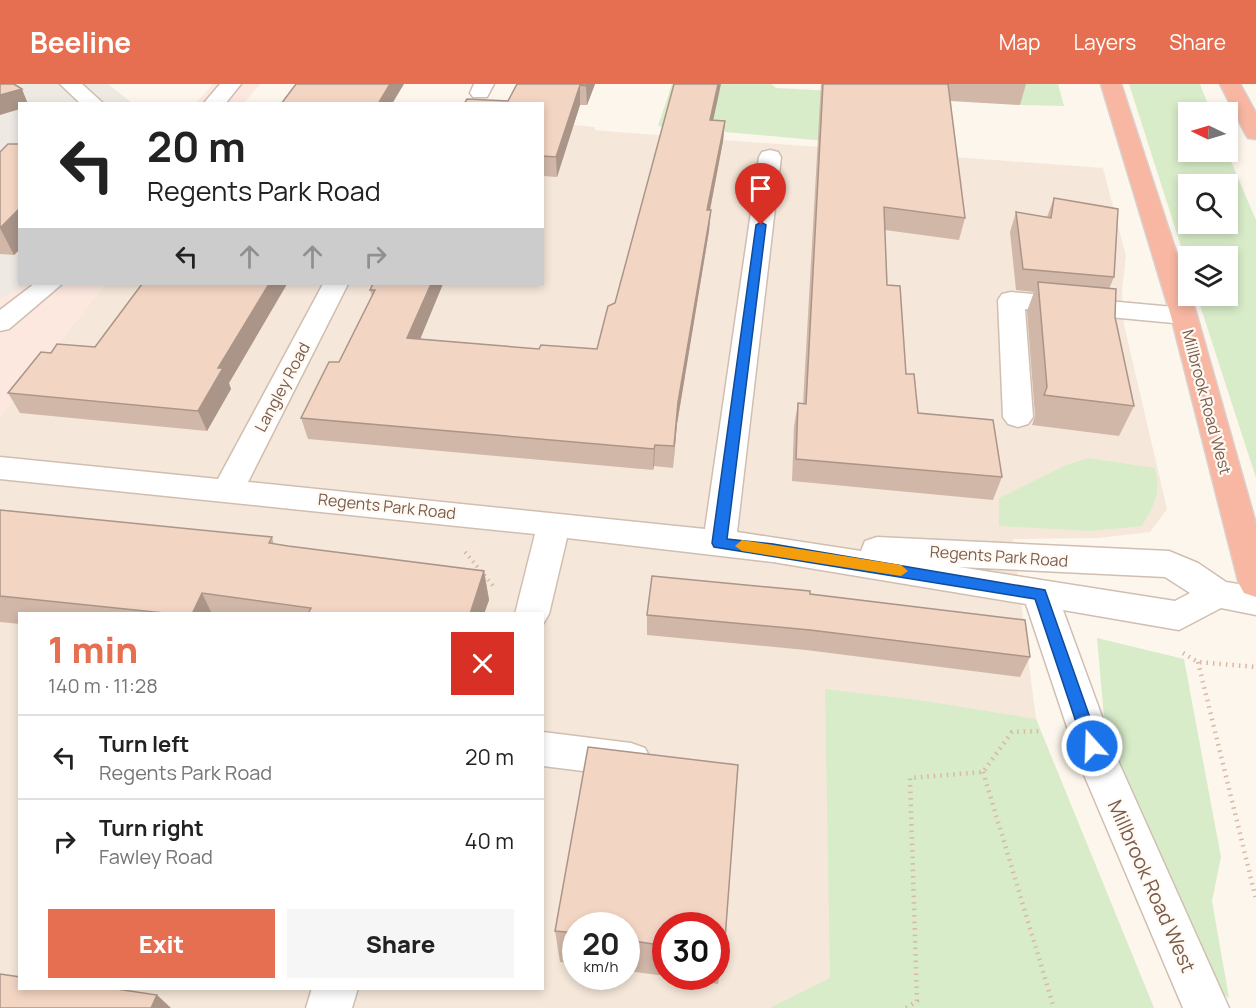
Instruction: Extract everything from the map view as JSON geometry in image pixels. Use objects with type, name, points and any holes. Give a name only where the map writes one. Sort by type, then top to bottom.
[{"type":"highway","name":"Millbrook Road West","points":[[1111,84],[1184,316],[1256,584]]},
{"type":"highway","points":[[1230,84],[1256,133]]},
{"type":"street","points":[[70,84],[92,102]]},
{"type":"street","points":[[215,102],[231,84]]},
{"type":"street","points":[[719,543],[770,157]]},
{"type":"street","points":[[0,323],[12,310],[49,285]]},
{"type":"street","name":"Langley Road","points":[[228,490],[335,285]]},
{"type":"street","points":[[1018,417],[1011,300],[1184,316]]},
{"type":"street","name":"Regents Park Road","points":[[0,468],[471,515],[773,549],[1179,616],[1216,594]]},
{"type":"street","points":[[532,612],[554,524]]},
{"type":"street","name":"Regents Park Road","points":[[773,549],[930,551],[1084,562],[1169,564],[1186,572],[1216,594],[1256,601]]},
{"type":"street","name":"Millbrook Road West","points":[[1040,594],[1086,729],[1117,807],[1206,1008]]},
{"type":"street","points":[[544,749],[666,764]]},
{"type":"street","points":[[329,1008],[334,990]]},
{"type":"path","points":[[471,515],[464,550],[498,592]]},
{"type":"path","points":[[1256,667],[1198,663],[1256,899]]},
{"type":"path","points":[[906,1008],[917,1001],[910,778],[983,772],[1012,732],[1086,729]]},
{"type":"path","points":[[983,772],[1054,1008]]},
{"type":"shaded area","points":[[0,84],[108,84],[131,102],[18,102],[18,285],[25,285],[0,298]]},
{"type":"shaded area","points":[[213,84],[260,84],[245,102],[197,102]]},
{"type":"shaded area","points":[[544,122],[595,127],[595,130],[617,132],[1103,168],[1126,256],[1122,291],[1124,325],[1167,509],[1150,532],[1099,538],[1013,539],[1036,719],[1154,1008],[0,1008],[0,417],[104,285],[544,285]]},
{"type":"shaded area","points":[[25,285],[104,285],[0,417],[0,298]]},
{"type":"green space","points":[[672,84],[771,84],[776,88],[912,95],[847,143],[658,126]]},
{"type":"green space","points":[[938,84],[1058,84],[1064,106],[1020,105],[1017,92]]},
{"type":"green space","points":[[1129,84],[1200,84],[1207,102],[1178,102],[1178,162],[1231,162],[1236,174],[1178,174],[1178,234],[1238,234],[1238,178],[1256,220],[1256,478],[1200,306],[1238,306],[1238,246],[1181,246]]},
{"type":"green space","points":[[1088,458],[1155,468],[1156,498],[1142,526],[1092,531],[999,526],[999,498],[1066,465]]},
{"type":"green space","points":[[1097,638],[1184,659],[1221,857],[1212,901],[1229,998],[1219,992],[1106,740]]},
{"type":"green space","points":[[825,689],[925,701],[1036,719],[1154,1008],[769,1008],[830,978]]},
{"type":"building","points":[[0,84],[14,84],[22,89],[0,95]]},
{"type":"building","points":[[296,84],[390,84],[379,102],[282,102]]},
{"type":"building","points":[[517,84],[587,84],[586,86],[580,85],[556,157],[544,156],[544,102],[465,102],[467,99],[508,101]]},
{"type":"building","points":[[674,84],[718,84],[710,120],[725,121],[707,210],[711,210],[678,402],[674,446],[655,445],[654,449],[301,418],[329,362],[339,362],[375,290],[370,290],[372,285],[431,285],[407,338],[539,349],[541,345],[597,349],[608,306],[615,303]]},
{"type":"building","points":[[823,84],[948,84],[965,218],[884,207],[887,285],[900,286],[906,374],[914,374],[918,413],[993,420],[1002,477],[796,459],[798,403],[806,404]]},
{"type":"building","points":[[8,144],[18,144],[18,210],[0,228],[0,152]]},
{"type":"building","points":[[1054,198],[1118,209],[1114,277],[1023,269],[1016,212],[1051,218]]},
{"type":"building","points":[[1038,282],[1116,289],[1115,317],[1134,406],[1044,395],[1047,387]]},
{"type":"building","points":[[141,285],[268,285],[218,368],[223,368],[198,411],[8,393],[41,352],[51,353],[57,344],[95,347]]},
{"type":"building","points":[[0,510],[272,537],[269,543],[484,571],[471,612],[309,612],[311,608],[202,593],[193,612],[155,612],[0,596]]},
{"type":"building","points":[[652,576],[810,591],[810,594],[1025,620],[1030,657],[810,630],[647,615]]},
{"type":"building","points":[[588,747],[738,765],[727,912],[652,912],[652,944],[640,942],[640,912],[562,912],[562,932],[555,931]]},
{"type":"building","points":[[0,974],[18,977],[18,990],[123,990],[157,995],[151,1008],[0,1008]]},
{"type":"slow traffic","points":[[742,546],[773,549],[901,571]]},
{"type":"route","points":[[761,225],[719,543],[773,549],[1040,594],[1092,746]]}]
